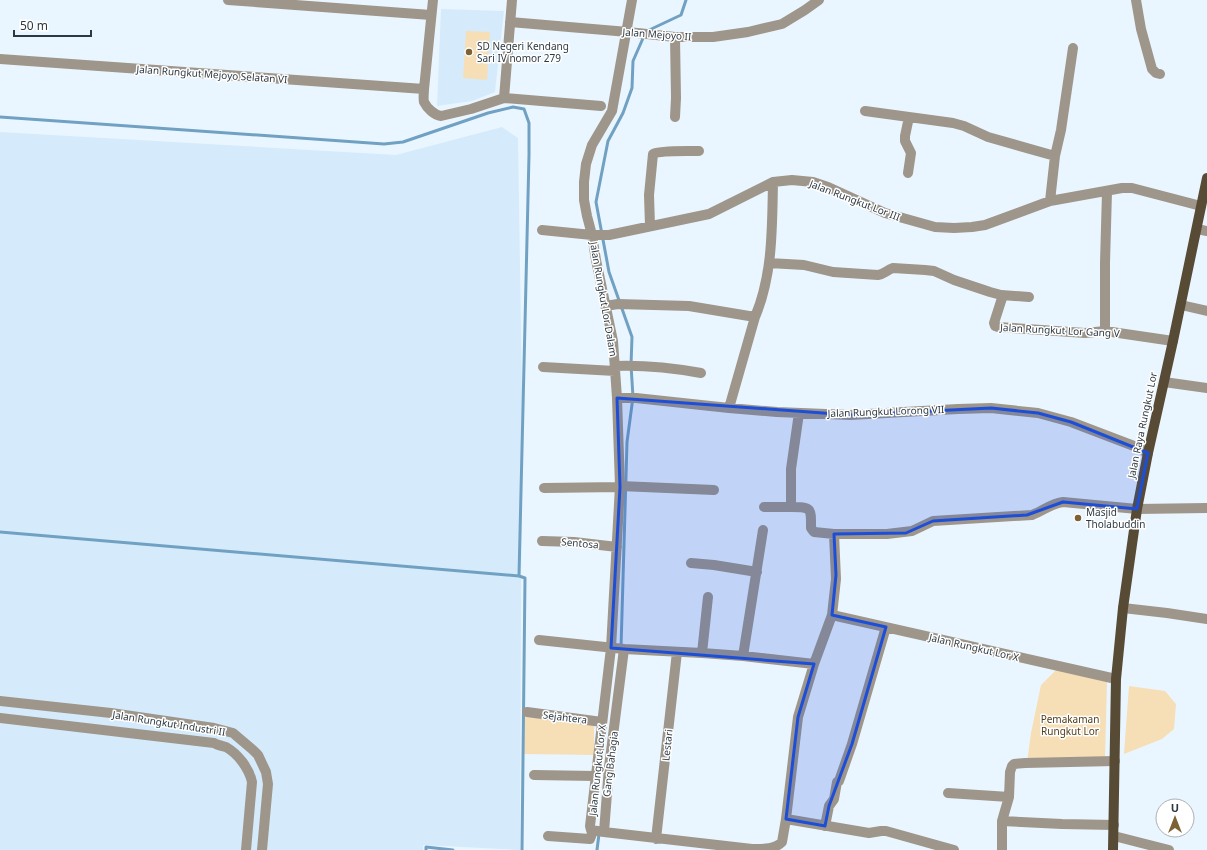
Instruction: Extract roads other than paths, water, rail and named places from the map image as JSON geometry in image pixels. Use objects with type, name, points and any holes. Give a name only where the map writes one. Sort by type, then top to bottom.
[{"type":"main road","name":"Jalan Raya Rungkut Lor","points":[[1113,850],[1116,679],[1123,608],[1137,509],[1181,304],[1202,230],[1201,206],[1206,190],[1207,178]]},
{"type":"street","points":[[228,0],[356,5],[431,15]]},
{"type":"street","points":[[433,0],[424,100],[425,104],[435,114],[441,116],[471,109],[504,98],[601,106]]},
{"type":"street","points":[[504,98],[512,0]]},
{"type":"street","name":"Jalan Rungkut Lor Dalam","points":[[619,648],[617,547],[623,486],[613,341],[596,260],[595,235],[587,216],[584,200],[584,182],[586,164],[592,145],[612,111],[632,0]]},
{"type":"street","name":"Jalan Mejoyo II","points":[[510,22],[675,37],[713,37],[748,32],[782,24],[806,10],[819,0]]},
{"type":"street","points":[[1136,0],[1141,29],[1152,69],[1156,73],[1160,74]]},
{"type":"street","points":[[675,37],[675,117]]},
{"type":"street","points":[[1050,201],[1055,156],[1061,130],[1073,48]]},
{"type":"street","name":"Jalan Rungkut Mejoyo Selatan VI","points":[[0,60],[424,89]]},
{"type":"street","points":[[865,111],[953,123],[964,126],[988,137],[1055,156]]},
{"type":"street","points":[[908,173],[911,153],[905,141],[905,136],[909,117]]},
{"type":"street","points":[[650,226],[649,195],[653,154],[656,152],[699,151]]},
{"type":"street","name":"Jalan Rungkut Lor III","points":[[542,230],[609,235],[709,214],[773,182],[792,180],[813,182],[885,212],[939,227],[962,228],[985,225],[1050,201],[1107,192],[1122,188],[1132,188],[1201,206]]},
{"type":"street","points":[[728,408],[759,307],[769,263],[773,220],[773,182]]},
{"type":"street","points":[[1105,331],[1104,263],[1107,192]]},
{"type":"street","points":[[769,263],[804,265],[833,272],[878,275],[893,268],[929,270],[990,292],[1003,295],[1029,297]]},
{"type":"street","name":"Jalan Rungkut Lor Gang V","points":[[1003,295],[994,323],[995,326],[1085,333],[1105,331],[1173,341]]},
{"type":"street","points":[[605,306],[620,304],[689,306],[755,317]]},
{"type":"street","points":[[1181,304],[1207,311]]},
{"type":"street","points":[[543,367],[615,369],[629,366],[680,369],[701,373]]},
{"type":"street","points":[[1164,382],[1207,388]]},
{"type":"street","name":"Jalan Rungkut Lorong VII","points":[[617,398],[632,398],[728,408],[850,415],[991,408],[1038,413],[1071,422],[1134,446],[1148,453]]},
{"type":"street","points":[[791,507],[791,469],[799,413]]},
{"type":"street","points":[[544,488],[623,486],[714,490]]},
{"type":"street","points":[[764,507],[804,507],[811,512],[811,528],[814,532],[834,534],[906,533],[933,521],[1032,515],[1055,503],[1063,502],[1137,509],[1207,508]]},
{"type":"street","points":[[743,656],[763,530]]},
{"type":"street","points":[[548,836],[590,839],[599,832],[752,849],[769,849],[776,847],[782,842],[798,717],[814,664],[832,615],[836,579],[834,534]]},
{"type":"street","name":"Sentosa","points":[[542,541],[574,542],[617,547]]},
{"type":"street","points":[[691,563],[757,572]]},
{"type":"street","points":[[702,653],[708,597]]},
{"type":"street","points":[[1123,608],[1207,619]]},
{"type":"street","name":"Jalan Rungkut Lor X","points":[[832,615],[1116,679]]},
{"type":"street","points":[[825,826],[829,806],[834,799],[837,782],[839,781],[852,744],[886,627]]},
{"type":"street","points":[[539,640],[619,648],[743,656],[814,664]]},
{"type":"street","name":"Jalan Rungkut Lor X","points":[[599,832],[591,829],[590,826],[602,722],[619,648]]},
{"type":"street","name":"Gang Bahagia","points":[[599,832],[609,766],[619,648]]},
{"type":"street","name":"Lestari","points":[[656,839],[677,652]]},
{"type":"street","name":"Jalan Rungkut Industri II","points":[[0,701],[119,714],[214,728],[232,733],[258,755],[266,772],[268,784],[262,850]]},
{"type":"street","name":"Sejahtera","points":[[528,712],[602,722]]},
{"type":"street","name":"Jalan Rungkut Industri II","points":[[0,718],[214,743],[226,748],[241,761],[251,776],[252,788],[246,850]]},
{"type":"street","points":[[1002,850],[1002,821],[1009,797],[1010,768],[1014,764],[1115,761]]},
{"type":"street","points":[[534,775],[596,776]]},
{"type":"street","points":[[948,793],[1009,797]]},
{"type":"street","points":[[786,819],[870,834],[881,830],[954,850]]},
{"type":"street","points":[[1002,821],[1114,825]]},
{"type":"street","points":[[248,835],[264,836]]},
{"type":"street","points":[[1114,836],[1169,850]]},
{"type":"waterway","points":[[647,31],[681,15],[686,0]]},
{"type":"waterway","points":[[621,648],[627,442],[633,397],[631,365],[632,337],[609,272],[596,202],[608,141],[623,113],[632,88],[633,61],[644,36]]},
{"type":"waterway","points":[[0,117],[384,144],[403,142],[488,113],[513,107],[524,109],[529,123],[529,155],[519,576]]},
{"type":"waterway","points":[[0,532],[519,576],[525,578],[522,850]]},
{"type":"waterway","points":[[597,850],[599,834]]},
{"type":"waterway","points":[[426,850],[426,847],[453,850]]},
{"type":"place","name":"SD Negeri Kendang Sari IV nomor 279","points":[[469,52]]},
{"type":"place","name":"Masjid Tholabuddin","points":[[1078,518]]},
{"type":"park label","name":"Pemakaman Rungkut Lor","points":[[1070,724]]}]
